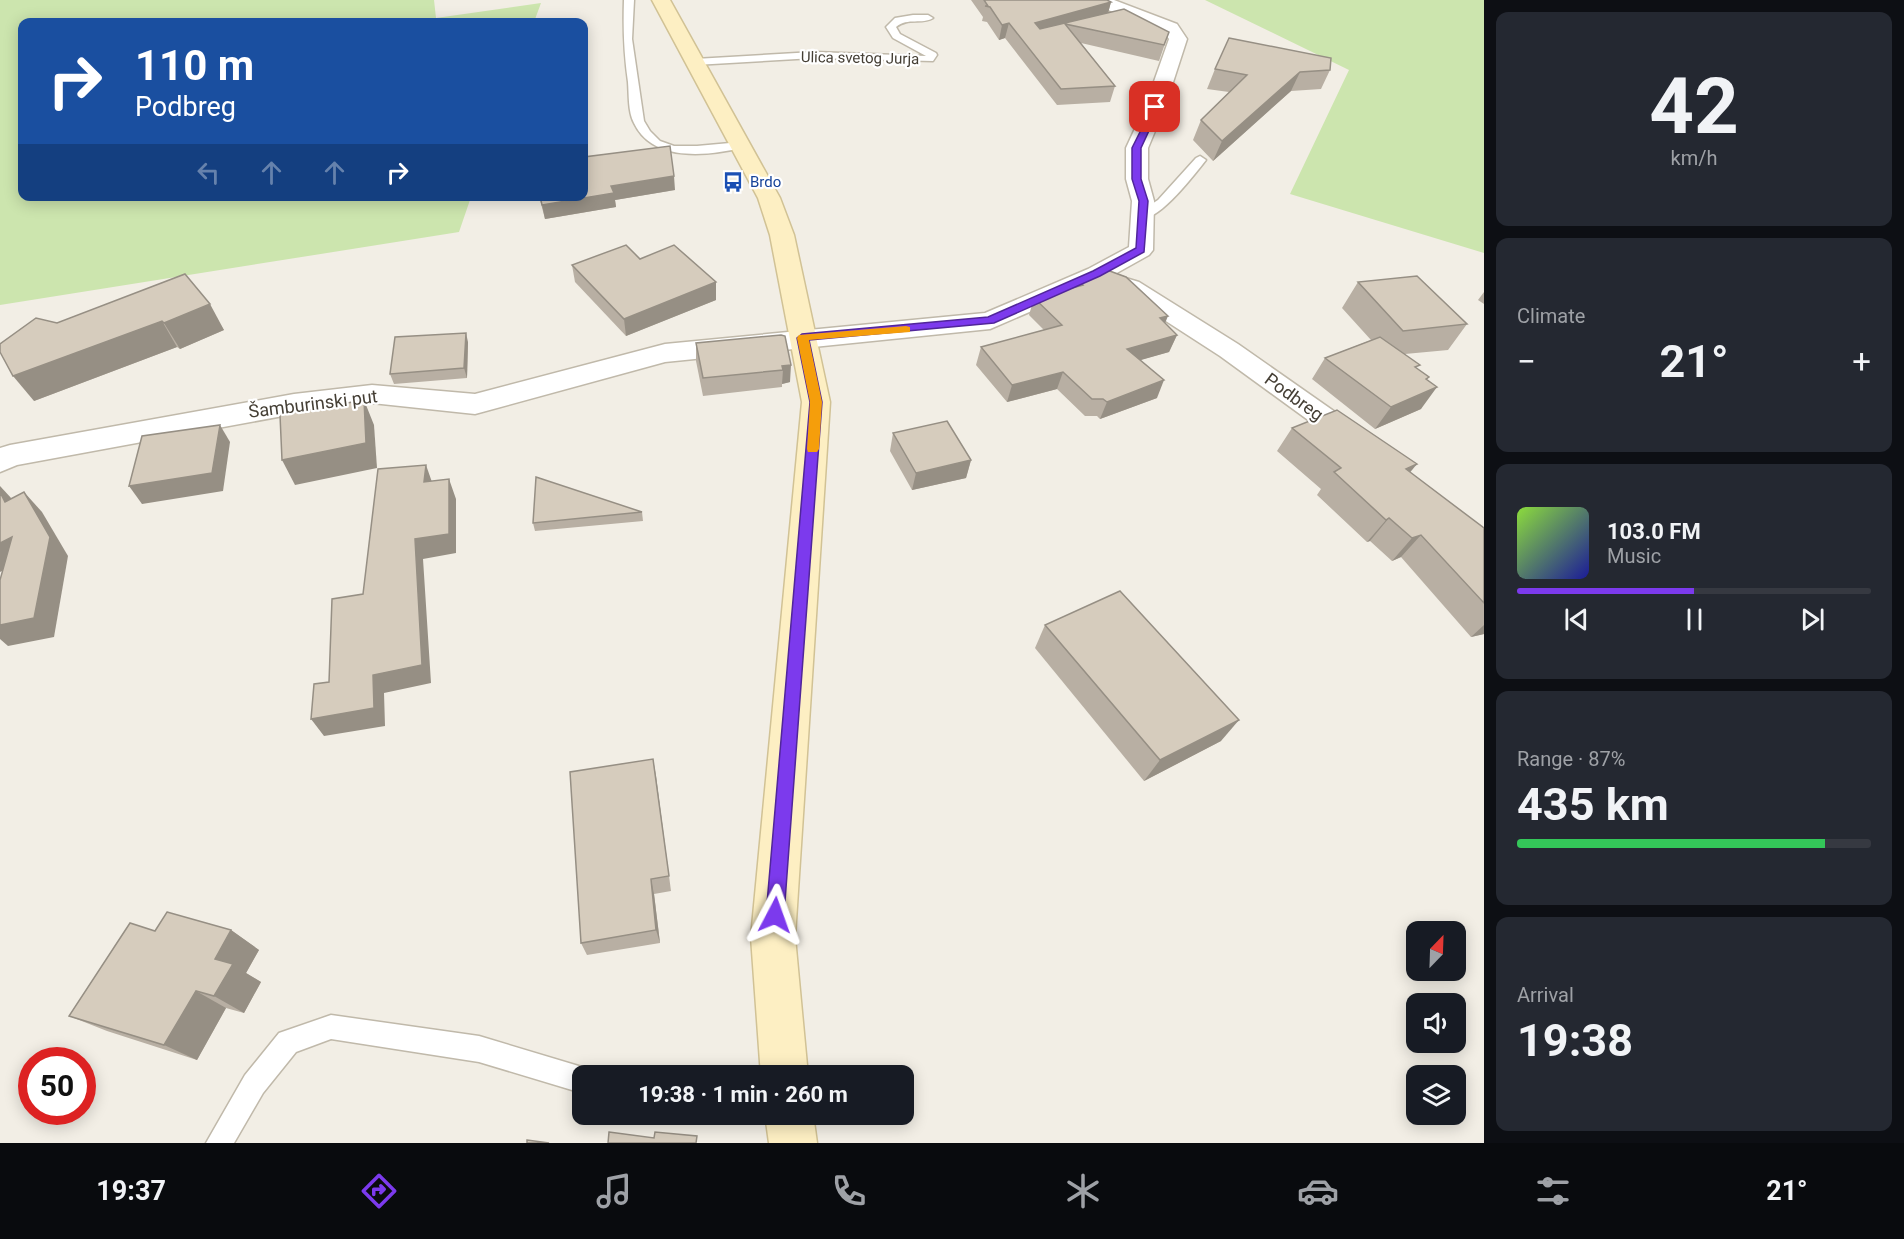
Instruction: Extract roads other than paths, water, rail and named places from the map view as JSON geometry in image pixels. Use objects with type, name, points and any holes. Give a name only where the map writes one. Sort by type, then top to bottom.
[{"type":"main road","points":[[661,0],[769,198],[782,235],[816,402],[773,937],[784,1065]]},
{"type":"main road","points":[[791,1125],[793,1143]]},
{"type":"street","points":[[802,338],[990,321],[1097,274],[1141,250],[1143,201],[1137,179],[1137,148],[1155,107],[1178,39],[1171,28],[1128,17],[1099,0]]},
{"type":"street","name":"Podbreg","points":[[1097,274],[1130,287],[1229,350],[1382,459]]},
{"type":"street","name":"Šamburinski put","points":[[0,461],[10,456],[91,439],[294,404],[372,394],[475,404],[665,352],[802,338]]},
{"type":"lane","points":[[629,0],[627,39],[638,121],[645,132],[656,143],[670,148],[741,145]]},
{"type":"lane","name":"Ulica svetog Jurja","points":[[695,62],[814,55],[929,59],[932,55],[896,36],[891,27],[896,21],[902,19],[928,18]]},
{"type":"lane","points":[[1142,216],[1162,203],[1200,160]]},
{"type":"lane","points":[[219,1143],[254,1084],[288,1042],[331,1027],[479,1049],[572,1077]]},
{"type":"place","name":"Brdo","points":[[733,182]]}]
